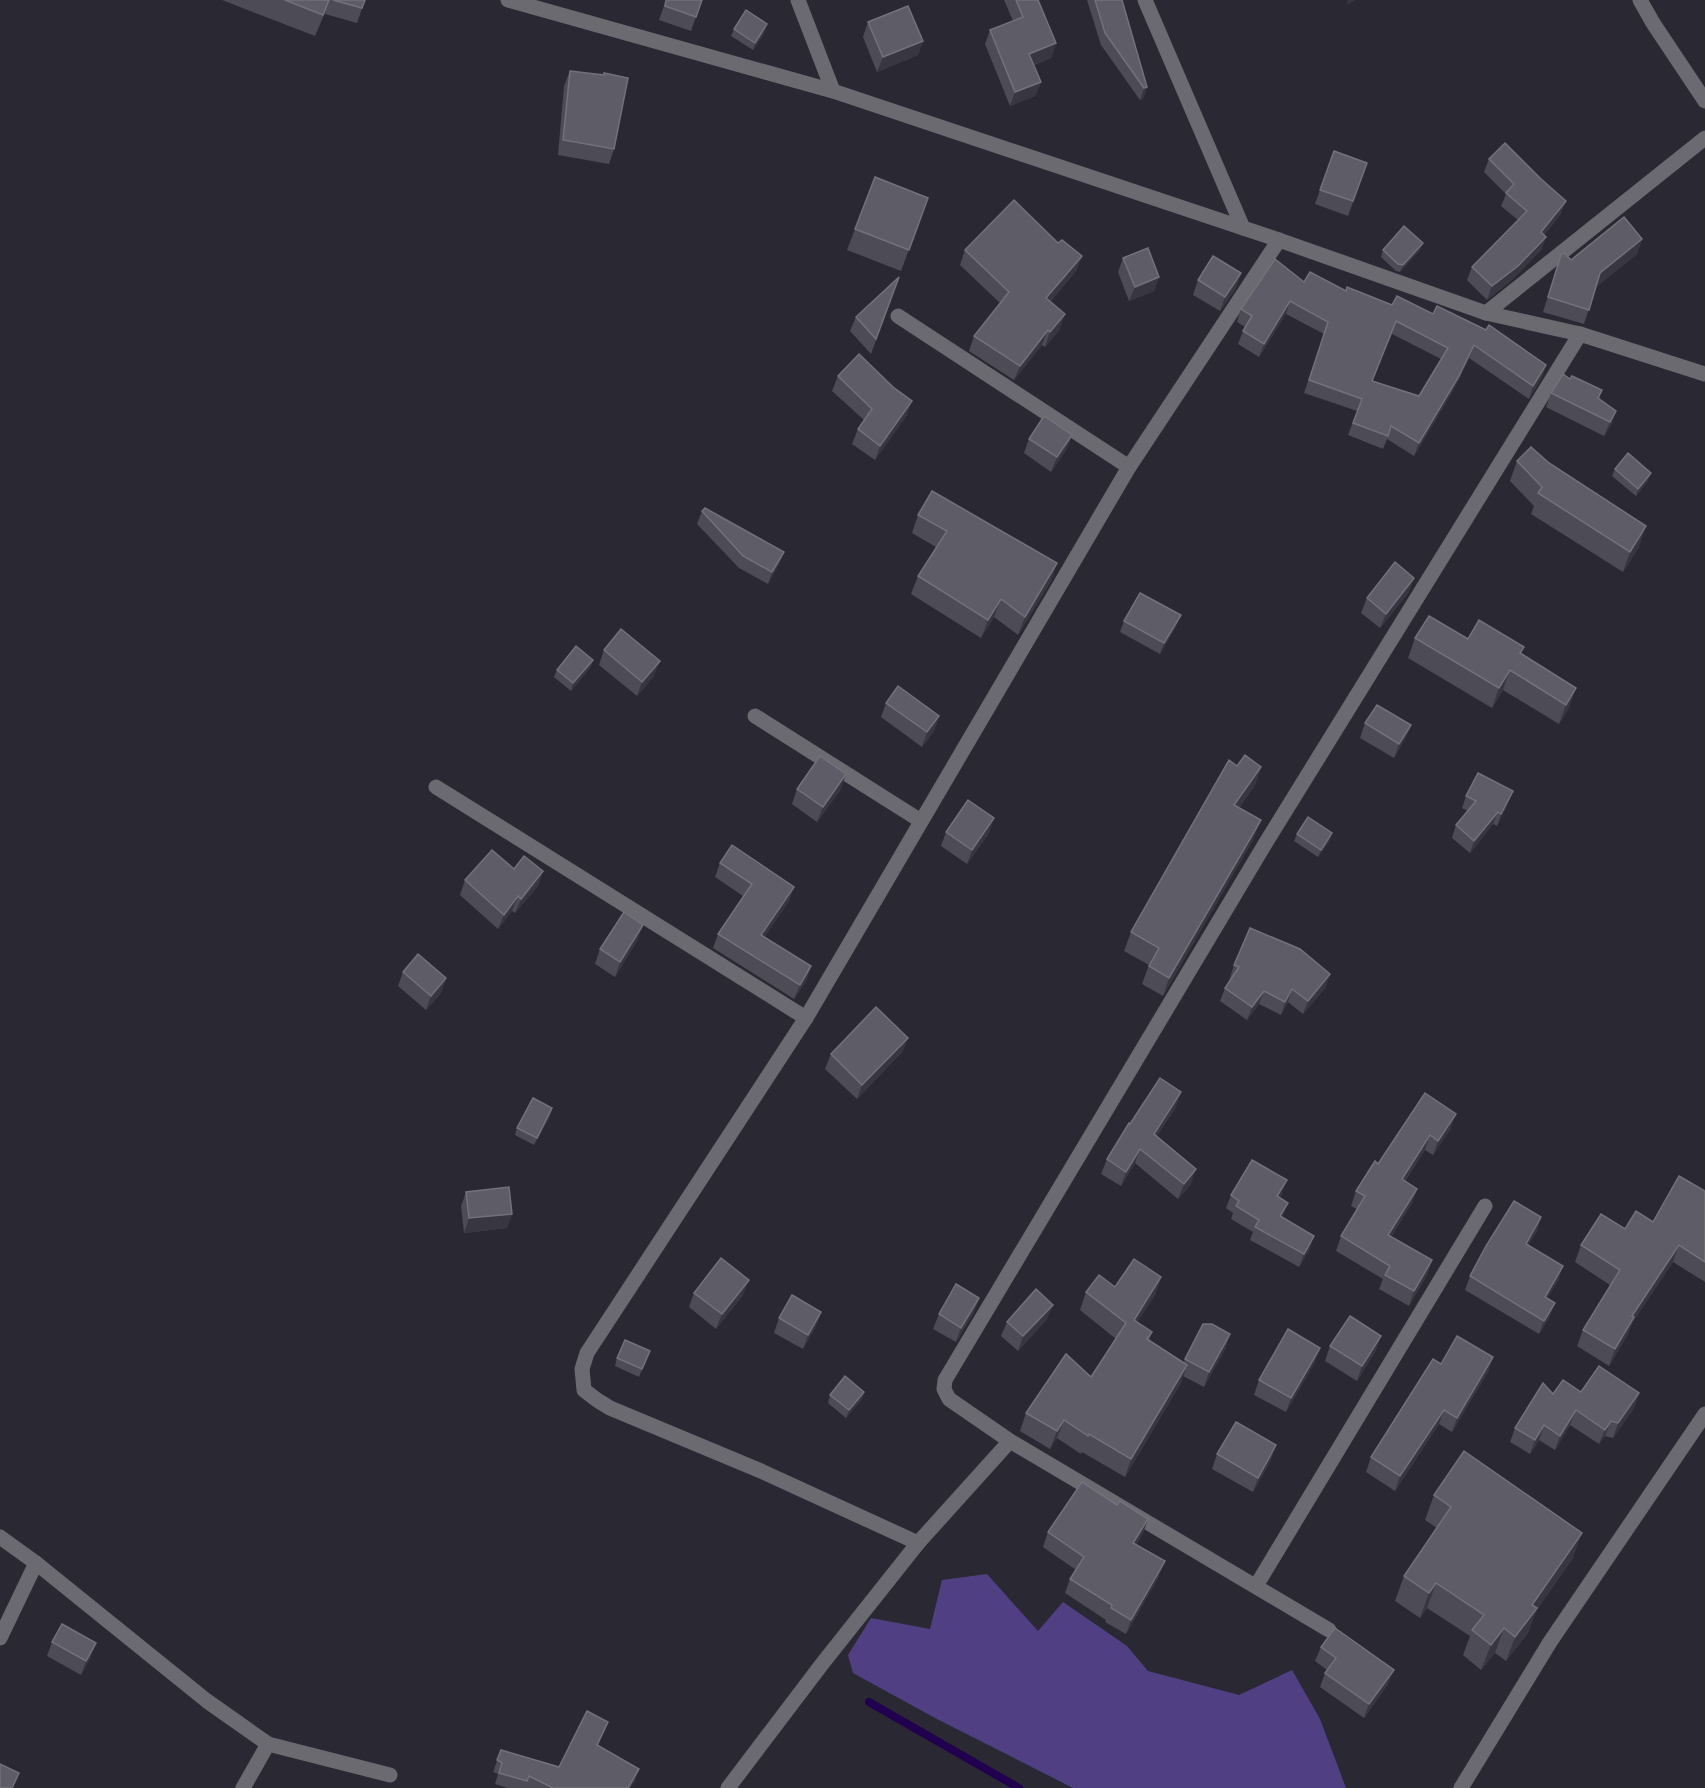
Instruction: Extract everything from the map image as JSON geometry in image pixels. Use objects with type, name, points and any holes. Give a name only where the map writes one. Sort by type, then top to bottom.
[{"type":"street","points":[[508,0],[833,90],[1279,240],[1486,313],[1580,334],[1705,374]]},
{"type":"street","points":[[798,0],[833,90]]},
{"type":"street","points":[[1145,0],[1243,228]]},
{"type":"street","points":[[1640,0],[1705,101]]},
{"type":"street","points":[[1486,313],[1705,138]]},
{"type":"street","points":[[918,1543],[761,1471],[610,1408],[584,1390],[582,1369],[587,1353],[806,1018],[1129,467],[1279,240]]},
{"type":"street","points":[[898,316],[1129,467]]},
{"type":"street","points":[[1329,1630],[1010,1441],[955,1405],[944,1389],[945,1380],[1265,844],[1580,334]]},
{"type":"street","points":[[755,716],[921,821]]},
{"type":"street","points":[[436,787],[806,1018]]},
{"type":"street","points":[[1256,1586],[1485,1206]]},
{"type":"street","points":[[1461,1788],[1550,1642],[1705,1414]]},
{"type":"street","points":[[728,1788],[918,1543],[1010,1441]]},
{"type":"street","points":[[0,1537],[36,1563],[207,1701],[268,1744],[390,1775]]},
{"type":"street","points":[[0,1638],[36,1563]]},
{"type":"street","points":[[243,1788],[268,1744]]},
{"type":"shaded area","points":[[987,1574],[1038,1631],[1063,1602],[1127,1646],[1148,1671],[1239,1695],[1292,1670],[1320,1719],[1346,1788],[1073,1788],[935,1718],[853,1673],[848,1655],[871,1618],[930,1629],[942,1580]]},
{"type":"building","points":[[285,0],[329,0],[323,15]]},
{"type":"building","points":[[333,0],[365,0],[362,8]]},
{"type":"building","points":[[666,0],[702,0],[696,17],[665,6]]},
{"type":"building","points":[[1016,0],[1038,0],[1056,43],[1029,54],[1041,82],[1015,92],[990,30],[1023,17]]},
{"type":"building","points":[[1095,0],[1122,0],[1147,87],[1144,88],[1105,33]]},
{"type":"building","points":[[908,6],[923,41],[883,57],[868,22]]},
{"type":"building","points":[[746,10],[767,24],[755,43],[734,29]]},
{"type":"building","points":[[570,71],[604,75],[604,73],[628,78],[614,149],[563,140]]},
{"type":"building","points":[[1505,143],[1566,201],[1541,232],[1546,237],[1518,266],[1492,286],[1472,267],[1527,211],[1506,193],[1514,184],[1489,159]]},
{"type":"building","points":[[1334,151],[1367,163],[1353,201],[1320,190]]},
{"type":"building","points":[[875,177],[928,198],[909,250],[855,229]]},
{"type":"building","points":[[1014,200],[1058,243],[1062,240],[1082,256],[1046,298],[1065,314],[1050,332],[1048,330],[1020,366],[974,336],[1009,292],[965,250]]},
{"type":"building","points":[[1624,217],[1642,239],[1600,273],[1589,310],[1548,297],[1561,255],[1564,253],[1571,260]]},
{"type":"building","points":[[1404,226],[1423,243],[1403,265],[1398,264],[1383,250]]},
{"type":"building","points":[[1148,248],[1159,277],[1135,287],[1123,258]]},
{"type":"building","points":[[1213,256],[1241,273],[1225,297],[1198,280]]},
{"type":"building","points":[[1275,259],[1304,282],[1310,272],[1346,291],[1347,287],[1392,305],[1397,296],[1433,314],[1437,306],[1486,330],[1489,325],[1546,365],[1533,386],[1474,345],[1459,376],[1419,443],[1391,426],[1388,436],[1353,423],[1362,399],[1309,380],[1328,322],[1290,301],[1264,344],[1243,331],[1252,316],[1241,309]],"holes":[[[1396,321],[1448,348],[1419,396],[1372,381]]]},
{"type":"building","points":[[899,277],[876,339],[856,317]]},
{"type":"building","points":[[859,354],[893,387],[912,401],[880,446],[858,429],[872,409],[838,376]]},
{"type":"building","points":[[1563,374],[1570,379],[1572,376],[1602,390],[1598,398],[1616,411],[1610,422],[1551,393]]},
{"type":"building","points":[[1044,416],[1072,435],[1057,457],[1029,439]]},
{"type":"building","points":[[1531,447],[1549,463],[1646,526],[1630,552],[1538,493],[1542,487],[1517,461]]},
{"type":"building","points":[[1628,453],[1651,473],[1638,489],[1615,469]]},
{"type":"building","points":[[932,491],[1057,563],[1025,617],[1001,599],[988,620],[918,576],[947,531],[918,515]]},
{"type":"building","points":[[705,508],[784,552],[772,572],[743,556],[702,511]]},
{"type":"building","points":[[1395,562],[1414,578],[1386,614],[1367,598]]},
{"type":"building","points":[[1140,593],[1181,615],[1164,643],[1124,621]]},
{"type":"building","points":[[1429,616],[1468,639],[1479,620],[1524,647],[1520,653],[1576,688],[1566,705],[1510,670],[1499,688],[1415,638]]},
{"type":"building","points":[[621,629],[660,661],[642,682],[604,650]]},
{"type":"building","points":[[576,646],[593,660],[573,683],[557,670]]},
{"type":"building","points":[[898,686],[939,716],[927,732],[886,703]]},
{"type":"building","points":[[1377,705],[1411,725],[1399,744],[1365,723]]},
{"type":"building","points":[[1245,755],[1261,767],[1234,805],[1261,820],[1169,978],[1149,966],[1159,948],[1131,932],[1229,760],[1237,766]]},
{"type":"building","points":[[820,756],[846,774],[823,807],[797,789]]},
{"type":"building","points":[[1478,773],[1513,791],[1501,814],[1498,812],[1474,841],[1456,825],[1476,801],[1466,796]]},
{"type":"building","points":[[968,800],[994,818],[972,850],[946,832]]},
{"type":"building","points":[[1308,817],[1332,833],[1321,850],[1297,834]]},
{"type":"building","points":[[732,845],[794,887],[761,935],[811,966],[800,985],[718,934],[752,884],[720,863]]},
{"type":"building","points":[[492,850],[514,869],[524,856],[543,871],[521,899],[518,896],[504,915],[465,880]]},
{"type":"building","points":[[624,912],[643,925],[620,962],[600,949]]},
{"type":"building","points":[[1250,928],[1300,949],[1330,974],[1308,1001],[1292,989],[1285,1002],[1264,991],[1252,1007],[1225,988],[1239,967],[1234,965]]},
{"type":"building","points":[[418,954],[446,978],[431,996],[403,972]]},
{"type":"building","points":[[876,1007],[908,1038],[862,1085],[831,1054]]},
{"type":"building","points":[[1160,1078],[1181,1092],[1154,1134],[1196,1169],[1184,1184],[1140,1149],[1126,1172],[1107,1159]]},
{"type":"building","points":[[1425,1093],[1456,1114],[1438,1141],[1430,1135],[1402,1179],[1417,1189],[1388,1235],[1432,1260],[1414,1291],[1385,1275],[1390,1266],[1341,1236],[1365,1196],[1356,1191],[1375,1161],[1378,1164]]},
{"type":"building","points":[[533,1098],[552,1108],[537,1138],[517,1128]]},
{"type":"building","points":[[1252,1160],[1287,1180],[1277,1196],[1288,1203],[1280,1216],[1314,1236],[1304,1254],[1255,1227],[1259,1220],[1236,1206],[1239,1201],[1231,1195]]},
{"type":"building","points":[[1679,1176],[1705,1191],[1705,1262],[1679,1245],[1632,1316],[1634,1317],[1615,1349],[1583,1330],[1620,1270],[1581,1245],[1601,1214],[1625,1229],[1636,1211],[1653,1222]]},
{"type":"building","points":[[509,1187],[512,1214],[469,1218],[466,1192]]},
{"type":"building","points":[[1514,1201],[1541,1217],[1526,1244],[1563,1266],[1545,1297],[1555,1303],[1544,1321],[1470,1276]]},
{"type":"building","points":[[721,1258],[749,1280],[722,1314],[694,1293]]},
{"type":"building","points":[[1134,1259],[1161,1277],[1134,1320],[1152,1332],[1147,1339],[1187,1365],[1131,1459],[1064,1420],[1057,1431],[1026,1413],[1066,1354],[1091,1377],[1126,1323],[1086,1292],[1099,1275],[1115,1287]]},
{"type":"building","points":[[956,1284],[979,1298],[961,1328],[939,1314]]},
{"type":"building","points":[[1036,1289],[1053,1305],[1023,1336],[1007,1322]]},
{"type":"building","points":[[792,1295],[821,1312],[808,1335],[779,1318]]},
{"type":"building","points":[[1350,1316],[1381,1336],[1362,1366],[1330,1346]]},
{"type":"building","points":[[1203,1324],[1212,1324],[1230,1334],[1209,1372],[1185,1359]]},
{"type":"building","points":[[1288,1329],[1320,1348],[1291,1398],[1259,1380]]},
{"type":"building","points":[[1457,1336],[1493,1357],[1457,1418],[1444,1410],[1400,1476],[1371,1457],[1433,1359],[1441,1364]]},
{"type":"building","points":[[625,1340],[650,1351],[642,1369],[617,1358]]},
{"type":"building","points":[[1599,1366],[1639,1393],[1618,1423],[1611,1421],[1605,1430],[1576,1410],[1560,1436],[1544,1425],[1535,1440],[1515,1428],[1543,1383],[1553,1394],[1563,1380],[1581,1392]]},
{"type":"building","points":[[845,1376],[864,1392],[849,1410],[830,1395]]},
{"type":"building","points":[[1236,1422],[1276,1445],[1258,1478],[1217,1454]]},
{"type":"building","points":[[1464,1451],[1582,1533],[1532,1605],[1537,1608],[1515,1637],[1504,1628],[1491,1645],[1472,1630],[1484,1615],[1436,1583],[1429,1593],[1404,1576],[1451,1507],[1434,1495]]},
{"type":"building","points":[[1082,1482],[1117,1505],[1120,1501],[1148,1519],[1133,1543],[1165,1561],[1131,1620],[1111,1608],[1112,1605],[1070,1579],[1084,1557],[1048,1532]]},
{"type":"building","points":[[62,1624],[96,1643],[86,1661],[52,1642]]},
{"type":"building","points":[[1335,1628],[1394,1670],[1369,1704],[1325,1673],[1336,1658],[1321,1647]]},
{"type":"building","points":[[587,1711],[608,1722],[597,1745],[639,1769],[628,1788],[553,1788],[529,1776],[527,1781],[499,1773],[502,1763],[497,1760],[501,1750],[559,1767]]},
{"type":"building","points":[[0,1764],[19,1773],[12,1788],[0,1788]]},
{"type":"waterway","points":[[869,1702],[1019,1788]]}]
